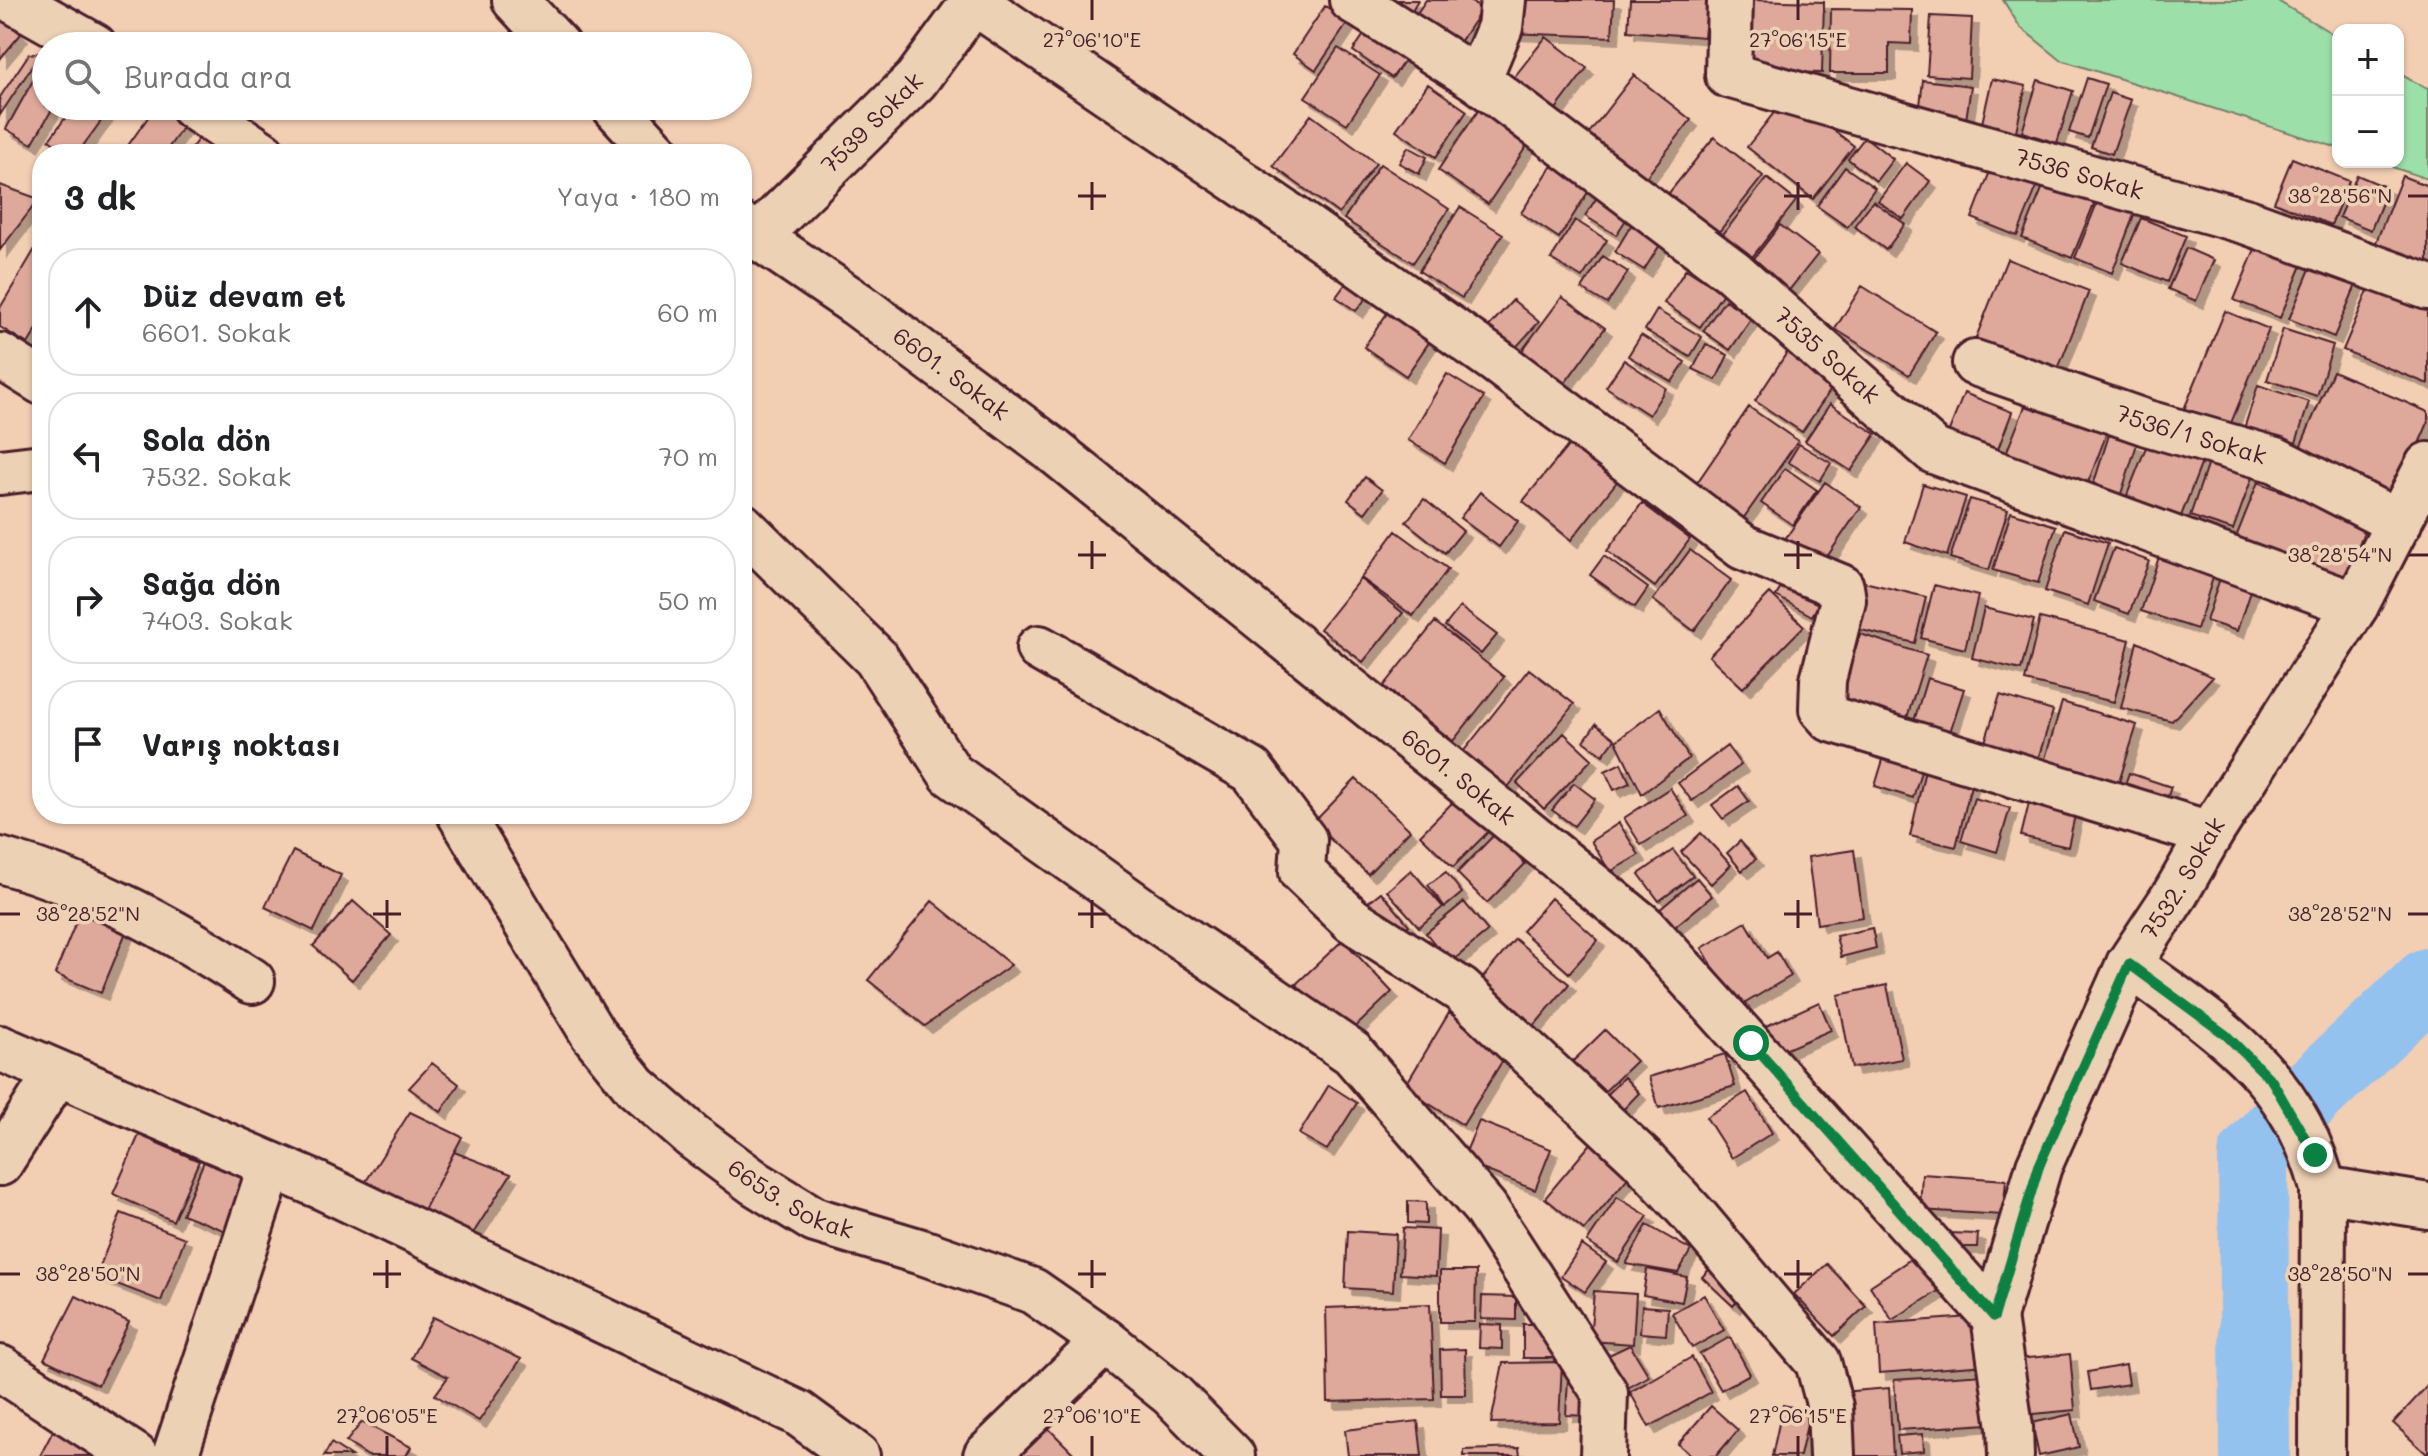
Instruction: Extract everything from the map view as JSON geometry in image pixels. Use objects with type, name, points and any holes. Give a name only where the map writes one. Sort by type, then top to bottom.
[{"type":"street","points":[[12,0],[69,32]]},
{"type":"street","points":[[515,0],[545,32]]},
{"type":"street","name":"7535 Sokak","points":[[1352,0],[1478,80],[1732,271],[1934,451],[2356,605]]},
{"type":"street","points":[[1478,80],[1500,27],[1503,0]]},
{"type":"street","name":"7536 Sokak","points":[[1730,0],[1728,75],[2248,222],[2428,287]]},
{"type":"street","points":[[974,1],[1457,333],[1743,547],[1841,587],[1843,600],[1823,680],[1822,709],[1831,719],[2210,834]]},
{"type":"street","name":"7539 Sokak","points":[[752,228],[916,80],[974,1]]},
{"type":"street","points":[[213,120],[248,144]]},
{"type":"street","points":[[627,120],[649,144]]},
{"type":"street","name":"6601. Sokak","points":[[752,233],[857,304],[1054,451],[1644,927],[1994,1317]]},
{"type":"street","points":[[0,356],[32,376]]},
{"type":"street","name":"7536/1 Sokak","points":[[1975,363],[2147,423],[2276,460],[2399,523]]},
{"type":"street","name":"7532. Sokak","points":[[1994,1317],[2039,1166],[2129,964],[2356,605],[2428,465]]},
{"type":"street","points":[[0,472],[32,468]]},
{"type":"street","points":[[752,536],[876,658],[951,774],[1146,913],[1352,1053],[1485,1208],[1605,1393],[1603,1456]]},
{"type":"street","points":[[1039,648],[1252,771],[1304,840],[1302,872],[1352,920],[1461,990],[1641,1158],[1698,1220],[1818,1362],[1830,1407],[1832,1456]]},
{"type":"street","name":"6653. Sokak","points":[[466,824],[593,1034],[636,1087],[692,1136],[755,1183],[815,1220],[925,1253],[1033,1291],[1105,1341],[1171,1394],[1232,1456]]},
{"type":"street","points":[[0,860],[116,901],[190,940],[252,981]]},
{"type":"street","points":[[2129,964],[2226,1035],[2272,1081],[2319,1172],[2322,1456]]},
{"type":"street","points":[[0,1048],[271,1165],[798,1413],[857,1456]]},
{"type":"street","points":[[0,1163],[57,1073]]},
{"type":"street","points":[[175,1456],[271,1165]]},
{"type":"street","points":[[2319,1172],[2428,1206]]},
{"type":"street","points":[[1994,1317],[2010,1427],[2011,1456]]},
{"type":"street","points":[[986,1456],[1105,1341]]},
{"type":"street","points":[[0,1368],[135,1456]]},
{"type":"green space","points":[[2003,0],[2276,0],[2332,33],[2332,146],[2061,60],[2020,27]]},
{"type":"green space","points":[[2404,76],[2428,89],[2428,179],[2395,168],[2404,168]]},
{"type":"building","points":[[1385,0],[1418,0],[1409,15]]},
{"type":"building","points":[[1426,0],[1468,0],[1482,9],[1456,48],[1413,19]]},
{"type":"building","points":[[1510,0],[1614,0],[1612,37],[1509,33]]},
{"type":"building","points":[[1630,0],[1708,0],[1704,37],[1628,31]]},
{"type":"building","points":[[1745,0],[1824,2],[1822,73],[1743,71]]},
{"type":"building","points":[[1325,6],[1349,21],[1316,70],[1293,54]]},
{"type":"building","points":[[1831,9],[1912,10],[1911,44],[1889,43],[1889,73],[1830,73]]},
{"type":"building","points":[[0,16],[21,34],[0,59]]},
{"type":"building","points":[[1931,16],[1972,18],[1969,78],[1927,75]]},
{"type":"building","points":[[1369,27],[1409,54],[1392,78],[1353,51]]},
{"type":"building","points":[[1546,37],[1587,68],[1553,113],[1511,81]]},
{"type":"building","points":[[1338,48],[1380,75],[1347,124],[1305,97]]},
{"type":"building","points":[[32,54],[32,67],[0,115],[0,97]]},
{"type":"building","points":[[1634,75],[1691,120],[1643,181],[1586,137]]},
{"type":"building","points":[[2087,78],[2106,84],[2088,138],[2069,132]]},
{"type":"building","points":[[1992,79],[2026,86],[2014,140],[1980,132]]},
{"type":"building","points":[[1923,80],[1971,86],[1966,120],[1919,114]]},
{"type":"building","points":[[2038,80],[2073,91],[2057,143],[2022,132]]},
{"type":"building","points":[[32,82],[32,120],[46,120],[32,144],[6,129]]},
{"type":"building","points":[[1428,84],[1467,111],[1436,157],[1396,130]]},
{"type":"building","points":[[2110,93],[2131,100],[2112,154],[2091,147]]},
{"type":"building","points":[[1788,95],[1854,146],[1813,199],[1747,147]]},
{"type":"building","points":[[1484,102],[1534,135],[1488,204],[1438,170]]},
{"type":"building","points":[[1311,115],[1376,163],[1339,214],[1273,166]]},
{"type":"building","points":[[64,120],[102,120],[84,144],[55,144],[49,140]]},
{"type":"building","points":[[146,120],[188,120],[171,144],[129,144]]},
{"type":"building","points":[[202,134],[216,144],[194,144]]},
{"type":"building","points":[[1714,137],[1763,176],[1714,238],[1664,199]]},
{"type":"building","points":[[1865,137],[1893,159],[1876,181],[1848,159]]},
{"type":"building","points":[[1408,147],[1427,157],[1419,174],[1399,163]]},
{"type":"building","points":[[1563,149],[1600,173],[1559,238],[1521,213]]},
{"type":"building","points":[[2292,158],[2349,181],[2331,225],[2274,202]]},
{"type":"building","points":[[1994,161],[2040,179],[2017,236],[1972,218]]},
{"type":"building","points":[[1906,163],[1930,181],[1903,219],[1878,201]]},
{"type":"building","points":[[1380,164],[1449,209],[1413,263],[1344,219]]},
{"type":"building","points":[[1845,167],[1875,188],[1847,227],[1817,206]]},
{"type":"building","points":[[2357,175],[2388,188],[2371,230],[2339,217]]},
{"type":"building","points":[[2402,176],[2428,186],[2428,266],[2375,245]]},
{"type":"building","points":[[1767,178],[1796,201],[1746,265],[1717,242]]},
{"type":"building","points":[[2046,179],[2096,199],[2072,258],[2022,238]]},
{"type":"building","points":[[1606,183],[1637,203],[1616,235],[1585,216]]},
{"type":"building","points":[[0,185],[32,196],[32,208],[0,250]]},
{"type":"building","points":[[2099,198],[2135,212],[2112,273],[2075,258]]},
{"type":"building","points":[[1873,201],[1905,224],[1886,250],[1854,226]]},
{"type":"building","points":[[1460,207],[1503,234],[1462,298],[1419,271]]},
{"type":"building","points":[[2141,218],[2186,236],[2167,282],[2122,263]]},
{"type":"building","points":[[1575,220],[1607,240],[1582,278],[1551,259]]},
{"type":"building","points":[[1633,222],[1663,240],[1644,270],[1615,252]]},
{"type":"building","points":[[1780,225],[1818,254],[1786,294],[1749,265]]},
{"type":"building","points":[[2262,232],[2308,251],[2280,318],[2234,300]]},
{"type":"building","points":[[2186,248],[2214,260],[2196,301],[2168,289]]},
{"type":"building","points":[[2317,252],[2362,271],[2334,337],[2289,319]]},
{"type":"building","points":[[32,254],[32,337],[28,344],[0,327],[0,308]]},
{"type":"building","points":[[1603,256],[1628,272],[1607,304],[1582,289]]},
{"type":"building","points":[[2007,259],[2089,291],[2054,379],[1972,348]]},
{"type":"building","points":[[1686,269],[1723,293],[1700,327],[1664,303]]},
{"type":"building","points":[[2372,281],[2428,304],[2428,384],[2343,350]]},
{"type":"building","points":[[1347,282],[1367,297],[1356,311],[1336,297]]},
{"type":"building","points":[[1862,286],[1936,332],[1909,375],[1835,329]]},
{"type":"building","points":[[1562,297],[1605,328],[1562,387],[1518,356]]},
{"type":"building","points":[[1513,300],[1539,322],[1508,356],[1483,333]]},
{"type":"building","points":[[1725,300],[1752,318],[1730,350],[1703,331]]},
{"type":"building","points":[[1390,309],[1432,338],[1406,376],[1364,347]]},
{"type":"building","points":[[1657,310],[1702,337],[1690,357],[1645,330]]},
{"type":"building","points":[[2225,311],[2269,329],[2227,433],[2182,414]]},
{"type":"building","points":[[2283,329],[2333,345],[2317,396],[2267,380]]},
{"type":"building","points":[[1641,335],[1685,362],[1672,382],[1628,356]]},
{"type":"building","points":[[1706,344],[1728,355],[1716,380],[1693,369]]},
{"type":"building","points":[[1788,351],[1836,382],[1802,432],[1755,401]]},
{"type":"building","points":[[1624,360],[1666,388],[1649,415],[1606,387]]},
{"type":"building","points":[[2333,371],[2428,412],[2428,423],[2393,503],[2295,459]]},
{"type":"building","points":[[1447,374],[1484,397],[1445,463],[1408,440]]},
{"type":"building","points":[[2258,385],[2309,402],[2293,452],[2242,435]]},
{"type":"building","points":[[1964,393],[2012,412],[1992,465],[1943,446]]},
{"type":"building","points":[[2028,399],[2108,430],[2084,493],[2003,461]]},
{"type":"building","points":[[1830,404],[1876,434],[1851,471],[1805,441]]},
{"type":"building","points":[[1749,407],[1798,441],[1740,523],[1692,490]]},
{"type":"building","points":[[2109,435],[2137,444],[2118,503],[2090,495]]},
{"type":"building","points":[[2150,437],[2204,457],[2176,529],[2122,508]]},
{"type":"building","points":[[1572,441],[1619,479],[1571,540],[1523,501]]},
{"type":"building","points":[[1799,444],[1831,463],[1820,481],[1788,462]]},
{"type":"building","points":[[2210,457],[2254,472],[2233,530],[2190,516]]},
{"type":"building","points":[[1785,468],[1817,490],[1793,525],[1761,503]]},
{"type":"building","points":[[1365,477],[1382,490],[1365,513],[1348,500]]},
{"type":"building","points":[[1825,482],[1861,507],[1822,564],[1785,539]]},
{"type":"building","points":[[2258,482],[2367,524],[2340,592],[2231,550]]},
{"type":"building","points":[[1923,484],[1966,497],[1947,556],[1905,542]]},
{"type":"building","points":[[1480,492],[1518,521],[1499,547],[1460,518]]},
{"type":"building","points":[[1424,499],[1463,531],[1445,553],[1406,522]]},
{"type":"building","points":[[1970,499],[2008,510],[1989,570],[1950,558]]},
{"type":"building","points":[[1642,503],[1690,539],[1655,587],[1607,551]]},
{"type":"building","points":[[2011,512],[2056,526],[2038,583],[1993,570]]},
{"type":"building","points":[[2065,529],[2108,543],[2088,605],[2045,591]]},
{"type":"building","points":[[1396,531],[1448,569],[1413,616],[1361,578]]},
{"type":"building","points":[[2114,548],[2149,561],[2129,614],[2094,601]]},
{"type":"building","points":[[1690,550],[1731,580],[1694,631],[1653,600]]},
{"type":"building","points":[[2161,551],[2216,568],[2197,629],[2141,611]]},
{"type":"building","points":[[1604,556],[1648,588],[1635,607],[1590,575]]},
{"type":"building","points":[[2221,575],[2252,585],[2237,631],[2206,621]]},
{"type":"building","points":[[1360,579],[1403,613],[1363,662],[1320,629]]},
{"type":"building","points":[[1785,581],[1821,600],[1812,616],[1776,596]]},
{"type":"building","points":[[1860,581],[1926,597],[1915,643],[1849,627]]},
{"type":"building","points":[[1934,585],[1978,596],[1965,649],[1921,638]]},
{"type":"building","points":[[1770,593],[1804,626],[1743,688],[1709,656]]},
{"type":"building","points":[[1460,607],[1497,635],[1481,654],[1445,626]]},
{"type":"building","points":[[1984,608],[2034,620],[2021,670],[1972,658]]},
{"type":"building","points":[[2040,618],[2130,640],[2114,702],[2025,681]]},
{"type":"building","points":[[1435,622],[1504,677],[1453,741],[1384,686]]},
{"type":"building","points":[[1860,634],[1927,655],[1905,724],[1838,703]]},
{"type":"building","points":[[2137,642],[2212,677],[2172,721],[2121,708]]},
{"type":"building","points":[[1529,669],[1574,704],[1508,787],[1463,752]]},
{"type":"building","points":[[1927,678],[1964,689],[1950,732],[1914,721]]},
{"type":"building","points":[[2000,695],[2053,711],[2036,765],[1983,748]]},
{"type":"building","points":[[2062,702],[2137,725],[2118,785],[2044,762]]},
{"type":"building","points":[[1660,708],[1689,758],[1642,794],[1616,741]]},
{"type":"building","points":[[1596,724],[1615,739],[1603,755],[1584,741]]},
{"type":"building","points":[[1564,733],[1592,759],[1544,809],[1517,783]]},
{"type":"building","points":[[1727,746],[1741,765],[1692,801],[1678,783]]},
{"type":"building","points":[[1886,750],[1924,761],[1913,798],[1875,786]]},
{"type":"building","points":[[1621,763],[1630,783],[1614,790],[1605,771]]},
{"type":"building","points":[[1925,770],[1972,781],[1956,847],[1910,836]]},
{"type":"building","points":[[2129,773],[2171,787],[2162,813],[2120,798]]},
{"type":"building","points":[[1356,779],[1410,830],[1368,874],[1313,823]]},
{"type":"building","points":[[1574,783],[1595,799],[1574,826],[1552,810]]},
{"type":"building","points":[[1738,786],[1749,801],[1723,819],[1712,805]]},
{"type":"building","points":[[1670,788],[1688,816],[1641,845],[1624,818]]},
{"type":"building","points":[[1460,795],[1493,827],[1453,867],[1420,835]]},
{"type":"building","points":[[2031,795],[2077,806],[2068,847],[2021,836]]},
{"type":"building","points":[[1974,798],[2010,808],[1997,852],[1961,841]]},
{"type":"building","points":[[1619,823],[1639,855],[1610,872],[1591,841]]},
{"type":"building","points":[[1701,833],[1731,865],[1711,884],[1681,852]]},
{"type":"building","points":[[1495,834],[1525,864],[1487,903],[1457,873]]},
{"type":"building","points":[[1740,841],[1756,859],[1742,871],[1727,853]]},
{"type":"building","points":[[1673,850],[1693,876],[1659,901],[1639,874]]},
{"type":"building","points":[[1854,850],[1863,917],[1817,924],[1808,857]]},
{"type":"building","points":[[293,851],[341,875],[314,931],[265,907]]},
{"type":"building","points":[[1411,870],[1443,907],[1419,927],[1387,891]]},
{"type":"building","points":[[1446,872],[1462,893],[1445,907],[1428,885]]},
{"type":"building","points":[[1697,878],[1712,896],[1672,929],[1658,911]]},
{"type":"building","points":[[1381,892],[1409,925],[1390,940],[1362,907]]},
{"type":"building","points":[[1551,898],[1598,940],[1569,973],[1522,931]]},
{"type":"building","points":[[353,901],[391,935],[352,980],[313,946]]},
{"type":"building","points":[[932,901],[1011,965],[925,1026],[868,980]]},
{"type":"building","points":[[84,902],[131,920],[101,993],[55,974]]},
{"type":"building","points":[[1464,902],[1488,931],[1450,963],[1426,933]]},
{"type":"building","points":[[1746,922],[1767,958],[1777,952],[1791,976],[1737,1008],[1702,948]]},
{"type":"building","points":[[1872,928],[1876,948],[1841,957],[1836,936]]},
{"type":"building","points":[[1515,939],[1569,984],[1534,1026],[1480,981]]},
{"type":"building","points":[[1343,940],[1392,992],[1346,1036],[1296,984]]},
{"type":"building","points":[[1887,985],[1902,1059],[1852,1068],[1838,995]]},
{"type":"building","points":[[1819,1002],[1831,1030],[1773,1055],[1762,1028]]},
{"type":"building","points":[[1449,1013],[1509,1050],[1463,1125],[1404,1088]]},
{"type":"building","points":[[1605,1030],[1636,1061],[1600,1096],[1570,1064]]},
{"type":"building","points":[[1725,1054],[1735,1086],[1659,1108],[1649,1077]]},
{"type":"building","points":[[432,1063],[459,1084],[441,1112],[409,1088]]},
{"type":"building","points":[[1624,1077],[1639,1093],[1620,1113],[1604,1097]]},
{"type":"building","points":[[1329,1085],[1357,1103],[1327,1150],[1299,1134]]},
{"type":"building","points":[[1747,1092],[1772,1133],[1732,1158],[1706,1117]]},
{"type":"building","points":[[410,1112],[462,1137],[421,1216],[361,1189]]},
{"type":"building","points":[[1479,1121],[1551,1149],[1535,1190],[1462,1161]]},
{"type":"building","points":[[139,1135],[199,1161],[173,1221],[113,1194]]},
{"type":"building","points":[[1598,1135],[1637,1167],[1584,1230],[1545,1198]]},
{"type":"building","points":[[454,1152],[511,1174],[472,1235],[421,1216]]},
{"type":"building","points":[[204,1161],[252,1181],[231,1233],[182,1214]]},
{"type":"building","points":[[1922,1174],[2006,1180],[2003,1215],[1920,1210]]},
{"type":"building","points":[[1617,1197],[1648,1216],[1618,1262],[1587,1242]]},
{"type":"building","points":[[1408,1201],[1426,1202],[1426,1224],[1408,1223]]},
{"type":"building","points":[[121,1213],[185,1238],[161,1301],[96,1276]]},
{"type":"building","points":[[1647,1225],[1691,1250],[1678,1273],[1626,1264]]},
{"type":"building","points":[[1403,1228],[1438,1230],[1436,1276],[1400,1274]]},
{"type":"building","points":[[1348,1231],[1396,1234],[1393,1291],[1345,1288]]},
{"type":"building","points":[[1947,1233],[1978,1234],[1977,1247],[1947,1247]]},
{"type":"building","points":[[1582,1245],[1606,1262],[1585,1292],[1561,1276]]},
{"type":"building","points":[[1917,1255],[1940,1290],[1892,1320],[1870,1286]]},
{"type":"building","points":[[1718,1260],[1749,1288],[1733,1306],[1702,1277]]},
{"type":"building","points":[[1827,1264],[1866,1306],[1834,1336],[1794,1294]]},
{"type":"building","points":[[1647,1269],[1687,1277],[1682,1302],[1643,1295]]},
{"type":"building","points":[[1440,1271],[1476,1271],[1475,1322],[1440,1322]]},
{"type":"building","points":[[1594,1291],[1636,1294],[1633,1344],[1590,1341]]},
{"type":"building","points":[[1704,1295],[1724,1330],[1692,1348],[1672,1313]]},
{"type":"building","points":[[76,1296],[129,1322],[98,1385],[44,1359]]},
{"type":"building","points":[[1482,1296],[1516,1297],[1516,1320],[1481,1319]]},
{"type":"building","points":[[1430,1304],[1434,1399],[1328,1402],[1326,1308]]},
{"type":"building","points":[[1642,1306],[1668,1308],[1666,1335],[1640,1333]]},
{"type":"building","points":[[1984,1316],[1987,1365],[1879,1373],[1876,1324]]},
{"type":"building","points":[[433,1317],[521,1359],[479,1421],[435,1395],[448,1377],[411,1358]]},
{"type":"building","points":[[1480,1324],[1502,1325],[1502,1349],[1479,1348]]},
{"type":"building","points":[[1523,1324],[1554,1324],[1571,1358],[1523,1358]]},
{"type":"building","points":[[1730,1337],[1750,1374],[1721,1390],[1700,1354]]},
{"type":"building","points":[[1630,1345],[1649,1376],[1617,1394],[1598,1360]]},
{"type":"building","points":[[1465,1349],[1466,1395],[1441,1395],[1440,1350]]},
{"type":"building","points":[[2070,1354],[2075,1410],[2023,1415],[2018,1359]]},
{"type":"building","points":[[1692,1357],[1711,1392],[1649,1427],[1630,1392]]},
{"type":"building","points":[[1562,1362],[1559,1422],[1491,1423],[1503,1363]]},
{"type":"building","points":[[2126,1365],[2129,1384],[2091,1390],[2088,1372]]},
{"type":"building","points":[[1984,1374],[1988,1424],[1898,1430],[1894,1380]]},
{"type":"building","points":[[1568,1378],[1592,1379],[1590,1416],[1566,1415]]},
{"type":"building","points":[[2428,1385],[2428,1455],[2393,1423]]},
{"type":"building","points":[[1889,1388],[1893,1456],[1845,1456],[1841,1392]]},
{"type":"building","points":[[1783,1405],[1810,1411],[1800,1456],[1772,1456]]},
{"type":"building","points":[[1711,1406],[1738,1430],[1716,1456],[1692,1456],[1678,1444]]},
{"type":"building","points":[[2072,1414],[2079,1447],[2039,1456],[2032,1423]]},
{"type":"building","points":[[1418,1421],[1422,1456],[1348,1456],[1345,1430]]},
{"type":"building","points":[[362,1422],[411,1447],[406,1456],[368,1456],[346,1442]]},
{"type":"building","points":[[56,1425],[99,1447],[94,1456],[40,1456]]},
{"type":"building","points":[[1045,1425],[1076,1456],[1013,1456]]},
{"type":"building","points":[[1923,1434],[1924,1451],[1899,1453],[1897,1436]]},
{"type":"building","points":[[331,1443],[351,1456],[324,1456]]},
{"type":"building","points":[[1519,1448],[1520,1456],[1464,1456],[1464,1450]]},
{"type":"waterway","points":[[2255,1456],[2253,1156],[2312,1092],[2428,983]]},
{"type":"route","points":[[1751,1043],[1994,1317],[2039,1166],[2129,964],[2226,1035],[2272,1081],[2315,1155]]}]
